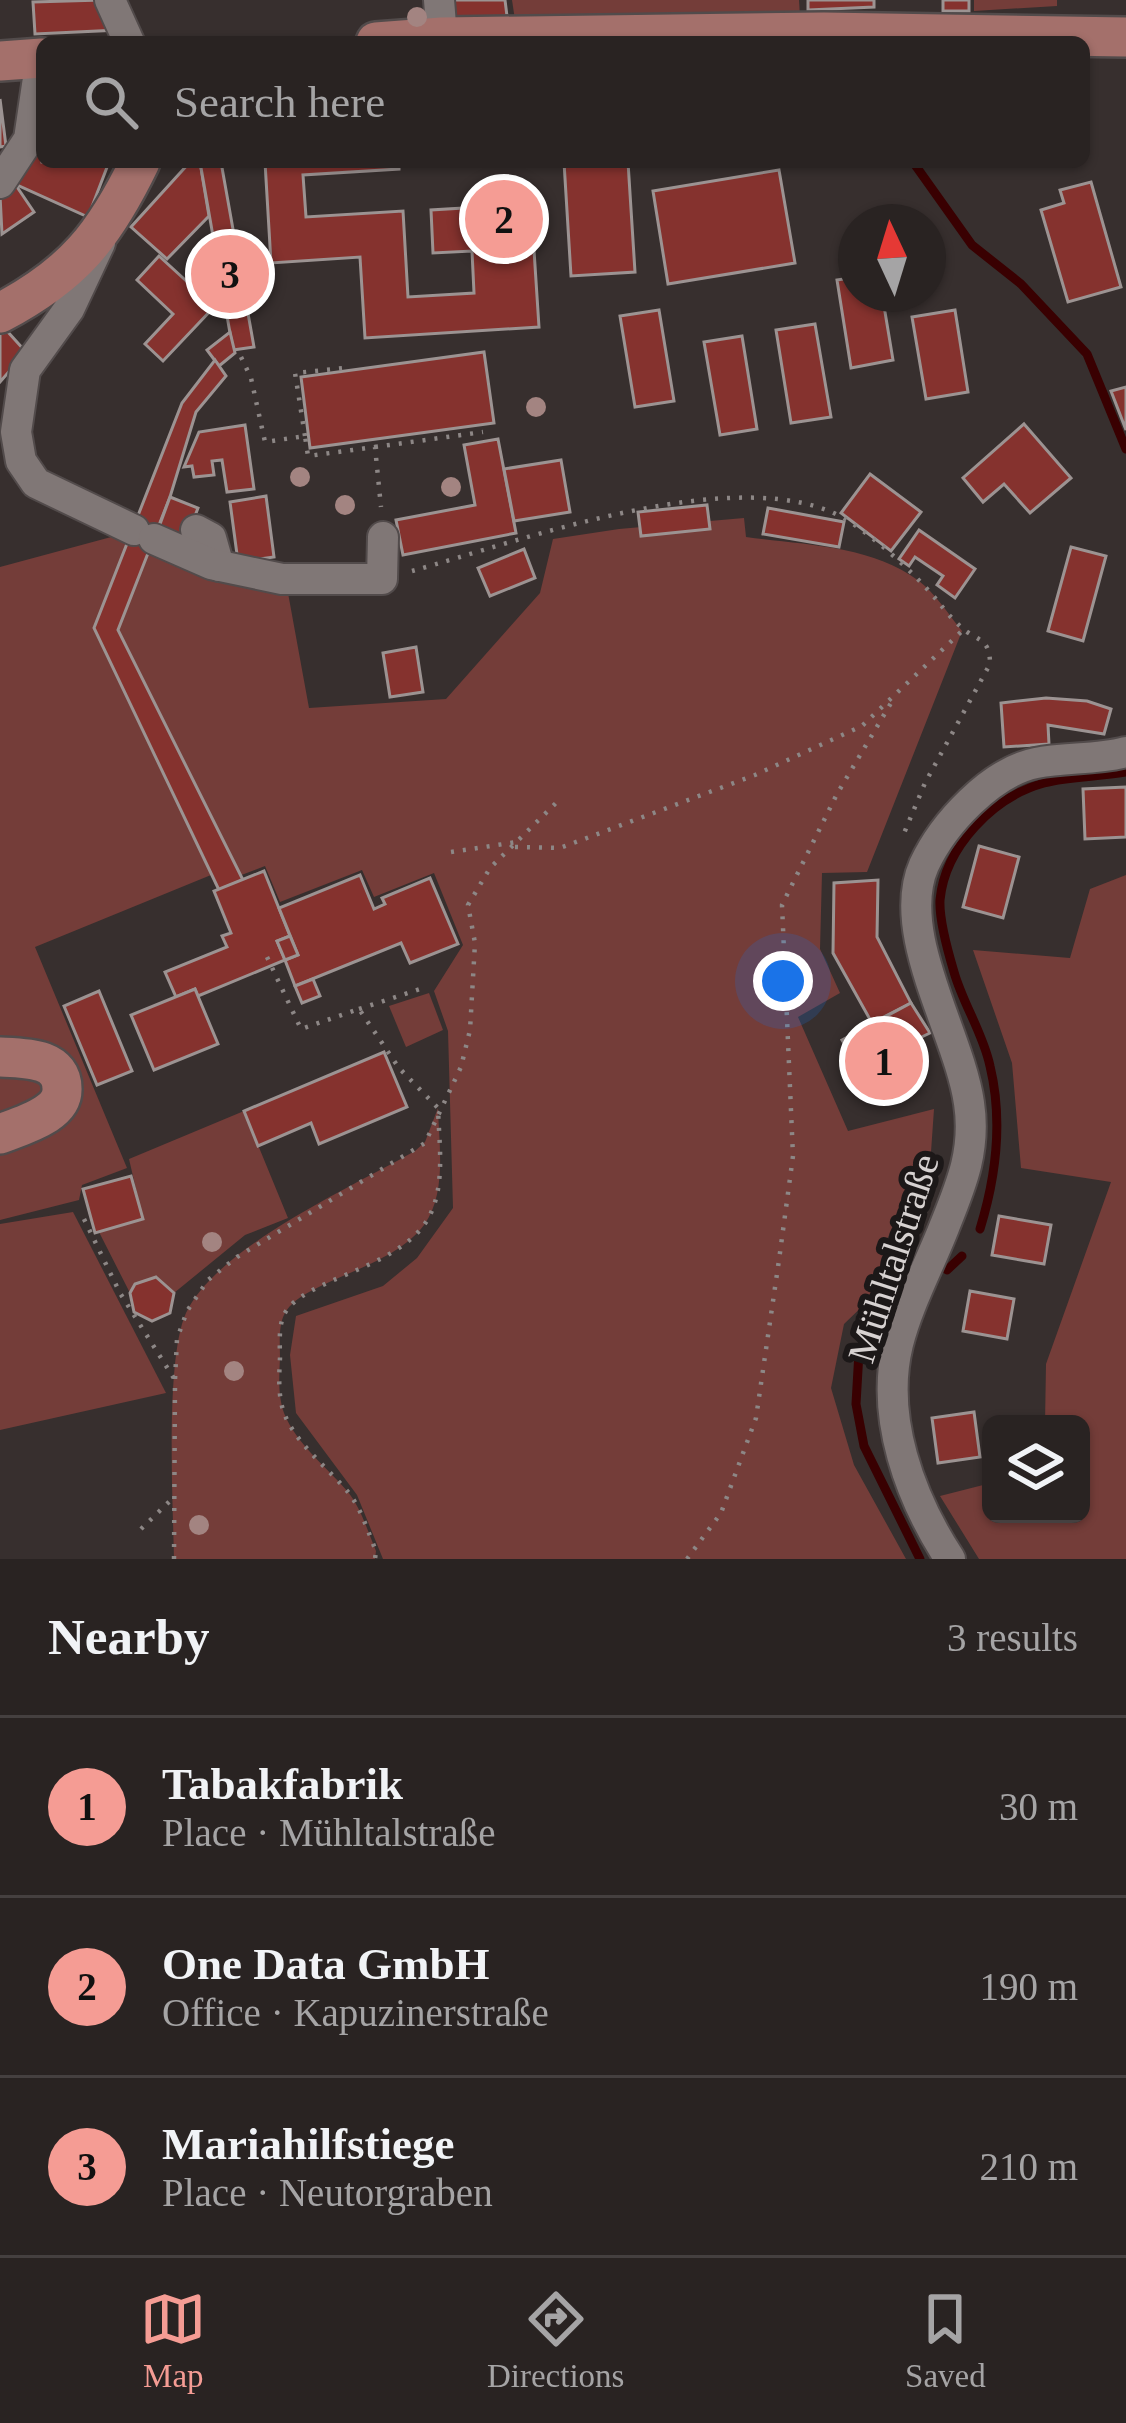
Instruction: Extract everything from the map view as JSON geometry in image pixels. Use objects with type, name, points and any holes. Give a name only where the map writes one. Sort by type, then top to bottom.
[{"type":"main road","points":[[392,36],[440,18],[1062,36]]},
{"type":"main road","points":[[1090,36],[1126,37]]},
{"type":"main road","points":[[0,61],[36,58]]},
{"type":"main road","points":[[0,313],[40,292],[80,257],[113,216],[137,168]]},
{"type":"main road","points":[[0,1057],[50,1065],[60,1073],[63,1089],[61,1100],[49,1112],[0,1134]]},
{"type":"street","points":[[110,0],[126,36]]},
{"type":"street","points":[[0,183],[29,139],[36,92]]},
{"type":"street","points":[[113,216],[69,309],[25,370],[16,432],[21,460],[36,483],[219,566],[282,579],[382,579],[383,537]]},
{"type":"street","points":[[196,530],[211,538],[219,566]]},
{"type":"street","name":"Mühltalstraße","points":[[950,1559],[935,1537],[903,1458],[890,1393],[898,1341],[971,1161],[970,1104],[952,1030],[923,958],[917,908],[923,867],[954,821],[989,786],[1029,764],[1126,752]]},
{"type":"path","points":[[241,357],[251,378],[265,442],[305,436]]},
{"type":"path","points":[[345,368],[296,373],[308,456],[483,432]]},
{"type":"path","points":[[375,446],[383,537]]},
{"type":"path","points":[[382,579],[631,510],[748,497],[788,501],[847,520],[921,581],[963,631],[982,638],[990,649],[990,664],[963,714]]},
{"type":"path","points":[[451,852],[514,844],[560,848],[755,775],[862,726],[963,631]]},
{"type":"path","points":[[687,1559],[721,1513],[756,1418],[779,1260],[793,1156],[782,905],[837,794],[894,698]]},
{"type":"path","points":[[174,1559],[175,1380],[178,1339],[187,1311],[208,1280],[285,1225],[425,1143],[461,1067],[470,1030],[475,943],[468,905],[490,868],[558,801]]},
{"type":"path","points":[[267,957],[301,1029],[426,987]]},
{"type":"path","points":[[359,1009],[399,1068],[439,1108],[440,1180],[426,1222],[407,1244],[322,1286],[284,1314],[279,1393],[285,1417],[352,1497],[376,1550],[375,1559]]},
{"type":"path","points":[[84,1219],[120,1293],[175,1380]]},
{"type":"path","points":[[141,1529],[173,1498]]},
{"type":"shaded area","points":[[512,0],[799,0],[800,17],[515,20]]},
{"type":"shaded area","points":[[974,0],[1057,0],[1057,6],[974,11]]},
{"type":"shaded area","points":[[744,518],[746,537],[836,548],[900,569],[931,592],[962,631],[867,872],[822,873],[820,949],[840,993],[798,1017],[848,1131],[934,1109],[931,1152],[884,1245],[898,1272],[844,1324],[831,1388],[854,1465],[906,1559],[383,1559],[357,1495],[296,1413],[290,1355],[296,1316],[383,1286],[417,1258],[453,1208],[448,1031],[434,991],[463,945],[434,873],[374,897],[362,870],[280,902],[265,866],[215,885],[211,875],[35,947],[127,1168],[82,1185],[79,1200],[0,1220],[0,567],[126,533],[288,593],[309,708],[446,699],[540,593],[553,539]]},
{"type":"shaded area","points":[[1126,875],[1126,1559],[979,1559],[940,1496],[982,1485],[982,1523],[1090,1523],[1090,1415],[1045,1415],[1046,1364],[1111,1182],[1021,1168],[1012,1063],[973,950],[1070,958],[1090,889]]},
{"type":"shaded area","points":[[429,993],[443,1030],[406,1047],[389,1006]]},
{"type":"shaded area","points":[[438,1108],[439,1184],[424,1225],[391,1253],[295,1302],[280,1329],[279,1386],[284,1413],[304,1445],[353,1498],[376,1551],[375,1559],[174,1559],[173,1396],[179,1334],[186,1313],[202,1289],[255,1242],[415,1151],[425,1142]]},
{"type":"shaded area","points":[[244,1111],[288,1218],[245,1235],[174,1293],[156,1277],[135,1284],[130,1293],[99,1232],[143,1219],[129,1159]]},
{"type":"shaded area","points":[[73,1212],[166,1393],[0,1430],[0,1224]]},
{"type":"building","points":[[102,0],[118,30],[35,34],[33,2]]},
{"type":"building","points":[[452,0],[505,0],[507,16],[454,20]]},
{"type":"building","points":[[808,0],[874,0],[874,7],[808,10]]},
{"type":"building","points":[[943,0],[969,0],[969,11],[943,11]]},
{"type":"building","points":[[0,99],[6,146],[0,147]]},
{"type":"building","points":[[36,147],[36,168],[107,168],[88,217],[15,184]]},
{"type":"building","points":[[185,168],[201,168],[209,216],[167,259],[131,227]]},
{"type":"building","points":[[201,168],[222,168],[254,347],[233,350]]},
{"type":"building","points":[[265,168],[399,168],[303,175],[306,217],[403,211],[408,297],[474,293],[472,251],[433,253],[431,210],[531,204],[539,327],[365,338],[360,257],[271,263]]},
{"type":"building","points":[[564,168],[628,168],[635,272],[571,276]]},
{"type":"building","points":[[779,170],[795,263],[668,284],[653,191]]},
{"type":"building","points":[[1091,182],[1121,287],[1068,302],[1041,210],[1064,203],[1060,190]]},
{"type":"building","points":[[15,184],[34,212],[2,234],[0,195]]},
{"type":"building","points":[[159,256],[194,288],[203,279],[216,291],[208,301],[214,307],[163,361],[145,344],[173,314],[137,280]]},
{"type":"building","points":[[659,310],[674,401],[635,407],[620,316]]},
{"type":"building","points":[[955,310],[968,392],[926,399],[912,317]]},
{"type":"building","points":[[842,312],[885,312],[893,360],[851,368]]},
{"type":"building","points":[[815,324],[831,417],[791,423],[776,330]]},
{"type":"building","points":[[7,331],[26,352],[0,382],[0,334]]},
{"type":"building","points":[[230,332],[235,353],[219,366],[207,350]]},
{"type":"building","points":[[742,336],[757,429],[720,435],[704,342]]},
{"type":"building","points":[[484,352],[494,423],[310,448],[301,377]]},
{"type":"building","points":[[215,360],[226,376],[196,412],[170,497],[118,630],[243,880],[219,890],[94,628],[182,403]]},
{"type":"building","points":[[1126,387],[1126,430],[1111,391]]},
{"type":"building","points":[[1024,424],[1071,478],[1030,513],[1004,484],[983,502],[963,478]]},
{"type":"building","points":[[245,425],[254,489],[227,492],[222,460],[212,461],[214,475],[194,477],[192,466],[184,467],[199,432]]},
{"type":"building","points":[[498,439],[516,533],[403,555],[396,520],[475,505],[464,445]]},
{"type":"building","points":[[561,460],[570,512],[514,521],[504,469]]},
{"type":"building","points":[[870,474],[921,512],[891,551],[841,513]]},
{"type":"building","points":[[266,496],[274,557],[238,562],[230,502]]},
{"type":"building","points":[[170,497],[198,508],[184,545],[156,535]]},
{"type":"building","points":[[707,505],[710,529],[641,536],[638,512]]},
{"type":"building","points":[[768,508],[844,522],[839,547],[763,534]]},
{"type":"building","points":[[919,530],[975,569],[955,598],[937,585],[943,576],[915,557],[909,566],[899,559]]},
{"type":"building","points":[[1071,547],[1106,556],[1083,641],[1048,631]]},
{"type":"building","points":[[524,549],[535,578],[490,596],[478,568]]},
{"type":"building","points":[[416,647],[423,692],[390,697],[383,653]]},
{"type":"building","points":[[1046,698],[1087,701],[1111,709],[1104,734],[1048,725],[1049,744],[1004,747],[1001,703]]},
{"type":"building","points":[[1126,787],[1126,837],[1085,839],[1083,789]]},
{"type":"building","points":[[979,846],[1019,857],[1003,918],[963,907]]},
{"type":"building","points":[[264,871],[290,936],[277,941],[285,960],[198,996],[195,989],[176,997],[165,972],[227,947],[222,936],[231,933],[214,891]]},
{"type":"building","points":[[360,875],[374,909],[385,904],[382,898],[430,878],[458,944],[410,963],[401,943],[295,986],[285,960],[298,955],[279,908]]},
{"type":"building","points":[[878,880],[877,937],[911,1003],[872,1023],[833,953],[834,883]]},
{"type":"building","points":[[290,936],[298,955],[285,960],[277,941]]},
{"type":"building","points":[[313,979],[320,996],[302,1003],[295,986]]},
{"type":"building","points":[[195,989],[218,1044],[154,1070],[131,1015]]},
{"type":"building","points":[[99,991],[132,1071],[97,1085],[64,1006]]},
{"type":"building","points":[[911,1003],[930,1033],[903,1046],[922,1077],[879,1100],[842,1040]]},
{"type":"building","points":[[384,1052],[407,1107],[319,1144],[311,1123],[258,1146],[244,1111]]},
{"type":"building","points":[[131,1176],[143,1219],[95,1233],[83,1189]]},
{"type":"building","points":[[999,1216],[1051,1225],[1044,1264],[992,1255]]},
{"type":"building","points":[[156,1277],[174,1293],[170,1313],[152,1321],[134,1312],[130,1293],[135,1284]]},
{"type":"building","points":[[970,1291],[1014,1299],[1007,1339],[963,1331]]},
{"type":"building","points":[[974,1412],[980,1457],[938,1463],[932,1418]]},
{"type":"waterway","points":[[917,168],[972,245],[1021,284],[1087,354],[1126,449]]},
{"type":"waterway","points":[[980,1229],[994,1169],[994,1086],[944,936],[940,908],[944,880],[962,843],[1007,800],[1044,783],[1126,772]]},
{"type":"waterway","points":[[947,1270],[962,1256]]},
{"type":"waterway","points":[[888,1314],[859,1352],[856,1404],[864,1446],[920,1559]]},
{"type":"place","name":"One Data GmbH","points":[[504,219]]},
{"type":"place","name":"Mariahilfstiege","points":[[230,274]]},
{"type":"place","name":"Tabakfabrik","points":[[884,1061]]}]
